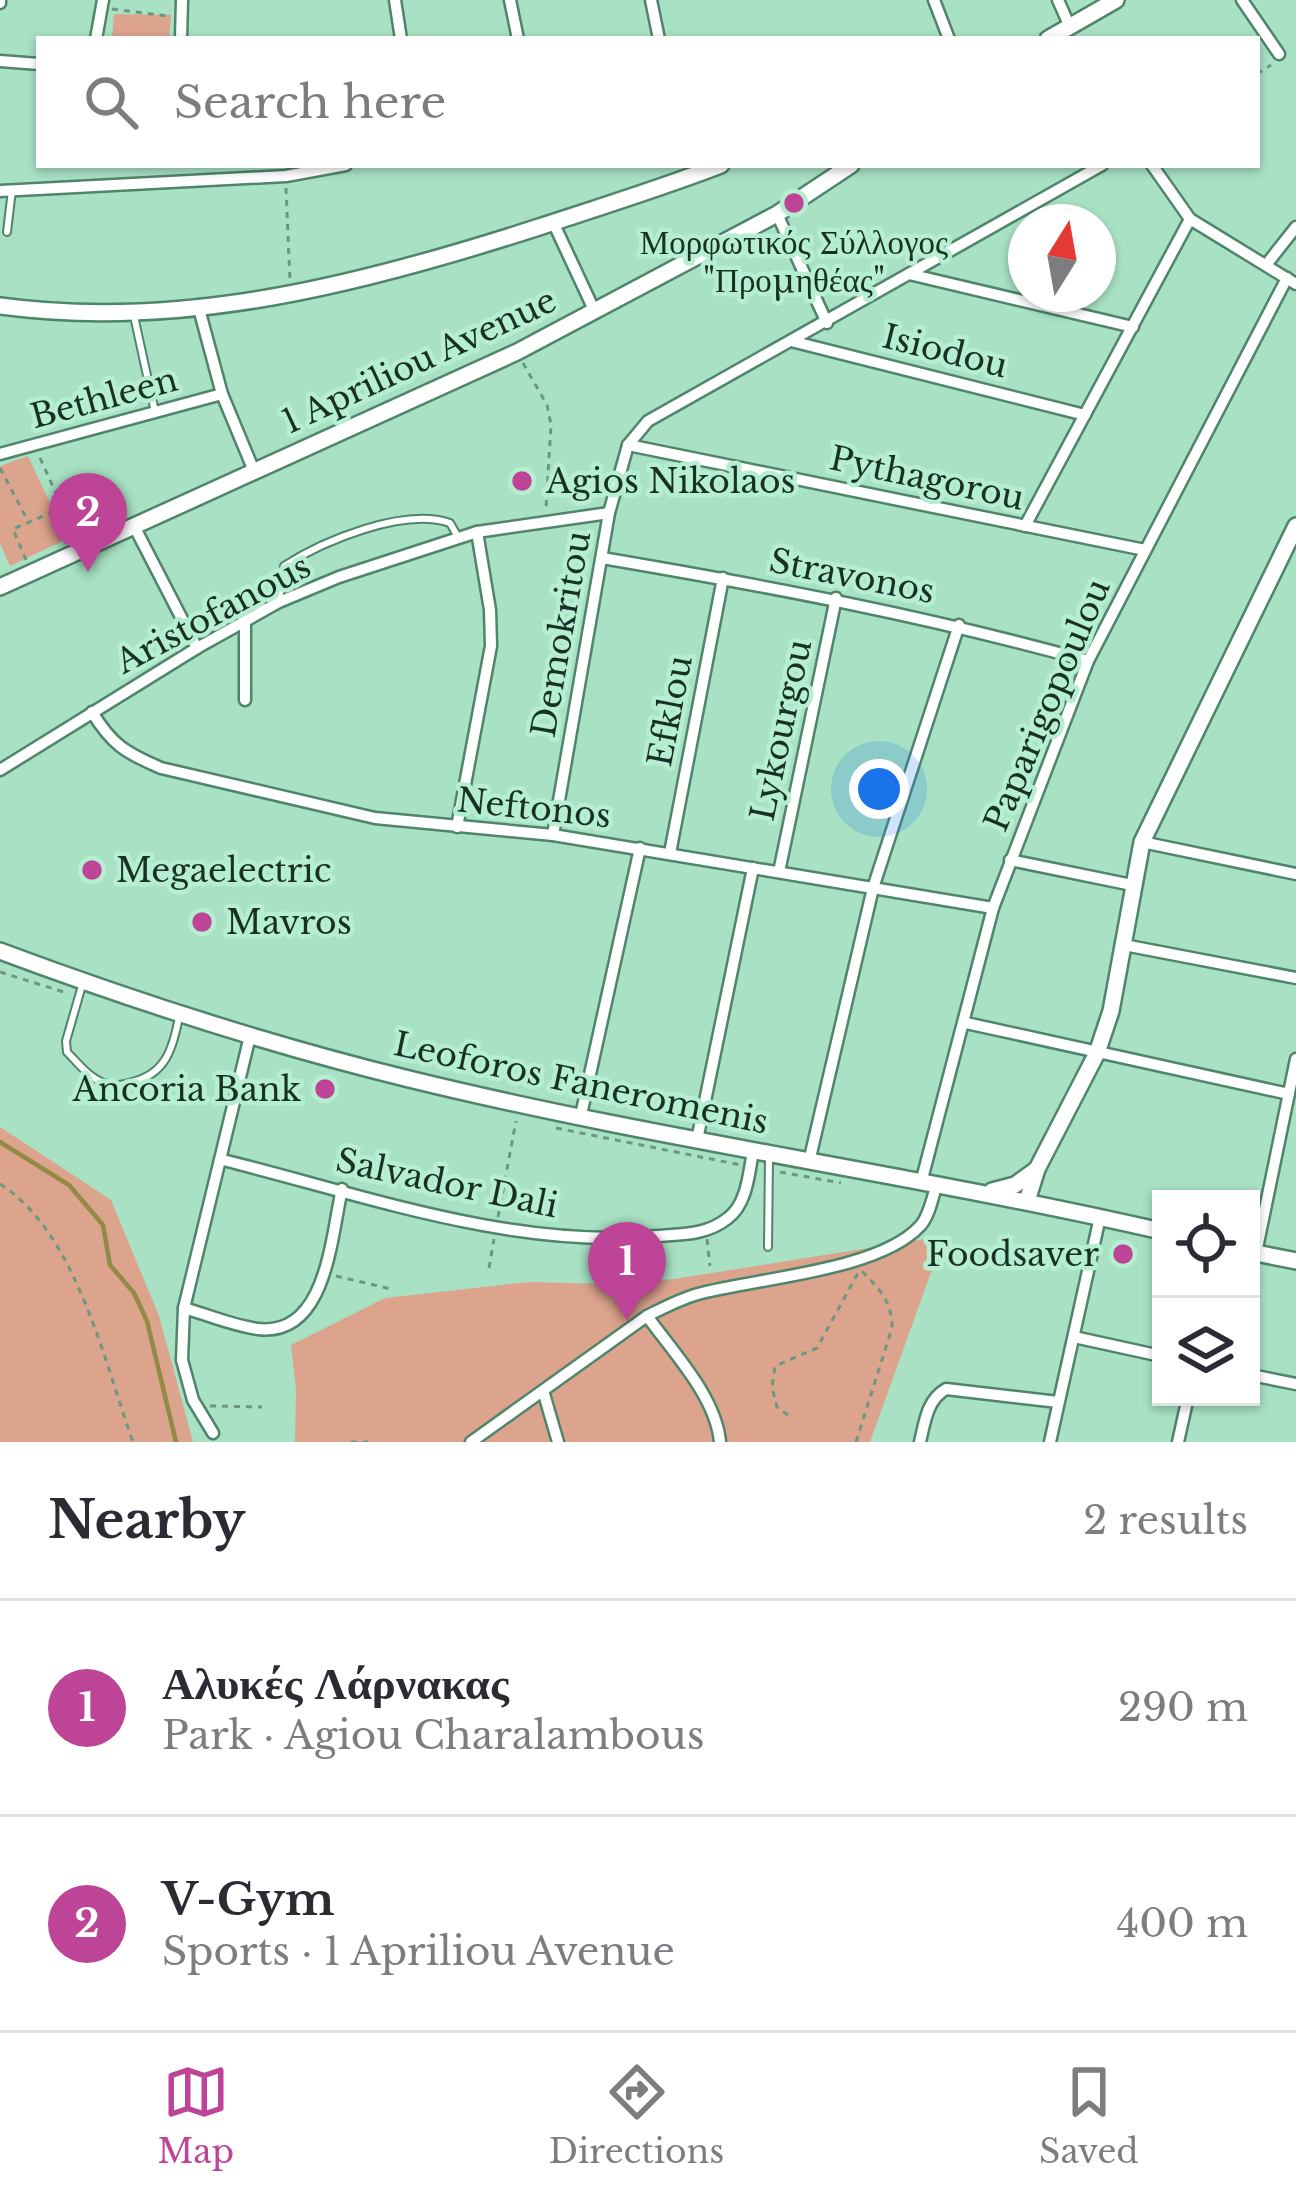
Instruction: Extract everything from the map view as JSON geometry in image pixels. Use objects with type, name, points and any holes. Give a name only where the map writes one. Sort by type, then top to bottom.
[{"type":"main road","points":[[1054,36],[1116,0]]},
{"type":"main road","name":"1 Apriliou Avenue","points":[[0,587],[517,352],[778,214],[846,168]]},
{"type":"main road","points":[[0,306],[133,313],[290,295],[434,260],[554,222],[689,171]]},
{"type":"main road","points":[[1027,1201],[1037,1169],[1097,1052],[1111,1011],[1142,842],[1296,526]]},
{"type":"main road","name":"Leoforos Faneromenis","points":[[0,951],[250,1036],[413,1080],[1152,1229]]},
{"type":"main road","points":[[987,1193],[1015,1185],[1037,1169]]},
{"type":"main road","points":[[1260,1253],[1296,1261]]},
{"type":"street","points":[[181,36],[182,0]]},
{"type":"street","points":[[394,0],[400,36]]},
{"type":"street","points":[[510,0],[517,36]]},
{"type":"street","points":[[651,0],[658,36]]},
{"type":"street","points":[[934,0],[948,36]]},
{"type":"street","points":[[1058,0],[1070,27]]},
{"type":"street","points":[[1242,0],[1281,56]]},
{"type":"street","points":[[98,36],[103,4]]},
{"type":"street","points":[[0,61],[36,64]]},
{"type":"street","points":[[175,183],[176,168]]},
{"type":"street","points":[[6,190],[286,176],[330,168]]},
{"type":"street","points":[[628,445],[648,421],[668,408],[1097,168]]},
{"type":"street","points":[[1154,168],[1190,219],[1292,281]]},
{"type":"street","points":[[778,214],[827,323]]},
{"type":"street","points":[[1024,526],[1190,219]]},
{"type":"street","points":[[554,222],[596,312]]},
{"type":"street","points":[[1266,265],[1296,227]]},
{"type":"street","points":[[908,274],[1133,327]]},
{"type":"street","name":"Paparigopoulou","points":[[471,1442],[647,1316],[698,1294],[855,1264],[922,1225],[993,908],[1010,860],[1088,661],[1292,281]]},
{"type":"street","points":[[198,305],[222,394],[254,470]]},
{"type":"street","name":"Isiodou","points":[[791,340],[1085,415]]},
{"type":"street","name":"Bethleen","points":[[0,454],[222,394]]},
{"type":"street","name":"Pythagorou","points":[[628,445],[1145,550]]},
{"type":"street","name":"Demokritou","points":[[553,835],[609,513],[628,445]]},
{"type":"street","name":"Aristofanous","points":[[0,770],[279,602],[346,574],[477,532],[609,513]]},
{"type":"street","points":[[134,526],[197,648]]},
{"type":"street","points":[[457,827],[491,646],[477,532]]},
{"type":"street","name":"Stravonos","points":[[602,558],[836,598],[959,625],[1088,661]]},
{"type":"street","name":"Efklou","points":[[670,853],[723,578]]},
{"type":"street","name":"Lykourgou","points":[[778,872],[836,598]]},
{"type":"street","points":[[245,621],[245,700]]},
{"type":"street","points":[[809,1162],[873,888],[959,625]]},
{"type":"street","name":"Neftonos","points":[[92,712],[108,739],[161,768],[375,818],[553,835],[993,908]]},
{"type":"street","points":[[1142,842],[1296,874]]},
{"type":"street","points":[[581,1115],[640,848]]},
{"type":"street","points":[[1010,860],[1132,885]]},
{"type":"street","points":[[697,1140],[753,868]]},
{"type":"street","points":[[1124,944],[1296,978]]},
{"type":"street","points":[[966,1023],[1289,1094]]},
{"type":"street","points":[[213,1433],[197,1406],[182,1360],[184,1308],[250,1036]]},
{"type":"street","points":[[1260,1221],[1296,1059]]},
{"type":"street","points":[[706,1232],[733,1216],[761,1152]]},
{"type":"street","name":"Salvador Dali","points":[[223,1160],[496,1228],[608,1240],[706,1232]]},
{"type":"street","points":[[184,1308],[260,1329],[286,1326],[309,1310],[323,1273],[342,1189]]},
{"type":"street","points":[[1050,1442],[1100,1217]]},
{"type":"street","points":[[647,1316],[707,1404],[721,1442]]},
{"type":"street","points":[[1074,1336],[1152,1354]]},
{"type":"street","points":[[1260,1377],[1296,1384]]},
{"type":"street","points":[[920,1442],[929,1406],[946,1389],[1058,1402]]},
{"type":"street","points":[[544,1394],[558,1442]]},
{"type":"street","points":[[1178,1442],[1186,1406]]},
{"type":"lane","points":[[6,190],[7,232]]},
{"type":"lane","points":[[133,313],[155,412]]},
{"type":"lane","points":[[279,602],[284,566],[350,535],[426,518],[450,523],[459,538]]},
{"type":"lane","points":[[83,982],[67,1052],[105,1084],[144,1079],[160,1068],[172,1050],[180,1014]]},
{"type":"lane","points":[[761,1152],[768,1247]]},
{"type":"path","points":[[103,4],[182,17]]},
{"type":"path","points":[[1260,72],[1281,56]]},
{"type":"path","points":[[286,176],[290,295]]},
{"type":"path","points":[[517,352],[547,405],[551,424],[546,522]]},
{"type":"path","points":[[38,452],[76,539]]},
{"type":"path","points":[[0,468],[28,523]]},
{"type":"path","points":[[32,573],[13,529],[50,513],[63,544]]},
{"type":"path","points":[[489,1268],[517,1119]]},
{"type":"path","points":[[0,1184],[17,1195],[46,1230],[75,1281],[133,1442]]},
{"type":"path","points":[[706,1232],[710,1266]]},
{"type":"path","points":[[648,1237],[651,1274]]},
{"type":"path","points":[[788,1415],[777,1407],[772,1387],[775,1366],[818,1348],[855,1264],[886,1296],[892,1309],[892,1328],[856,1442]]},
{"type":"path","points":[[323,1273],[392,1289]]},
{"type":"path","points":[[197,1406],[262,1407]]},
{"type":"path","points":[[351,1442],[368,1442]]},
{"type":"shaded area","points":[[114,14],[171,15],[169,36],[112,36]]},
{"type":"shaded area","points":[[28,456],[67,539],[10,566],[0,543],[0,466]]},
{"type":"shaded area","points":[[0,1127],[111,1200],[159,1316],[193,1442],[0,1442]]},
{"type":"shaded area","points":[[944,1236],[870,1442],[295,1442],[291,1345],[385,1298],[529,1282],[608,1284],[674,1279]]},
{"type":"waterway","points":[[0,1142],[69,1185],[103,1225],[110,1265],[134,1293],[147,1321],[176,1442]]},
{"type":"place","name":"Μορφωτικός Σύλλογος \"Προμηθέας\"","points":[[794,203]]},
{"type":"place","name":"Agios Nikolaos","points":[[522,481]]},
{"type":"place","name":"V-Gym","points":[[88,572]]},
{"type":"place","name":"Megaelectric","points":[[92,870]]},
{"type":"place","name":"Mavros","points":[[202,922]]},
{"type":"place","name":"Ancoria Bank","points":[[325,1089]]},
{"type":"place","name":"Foodsaver","points":[[1123,1254]]},
{"type":"place","name":"Αλυκές Λάρνακας","points":[[627,1321]]}]
